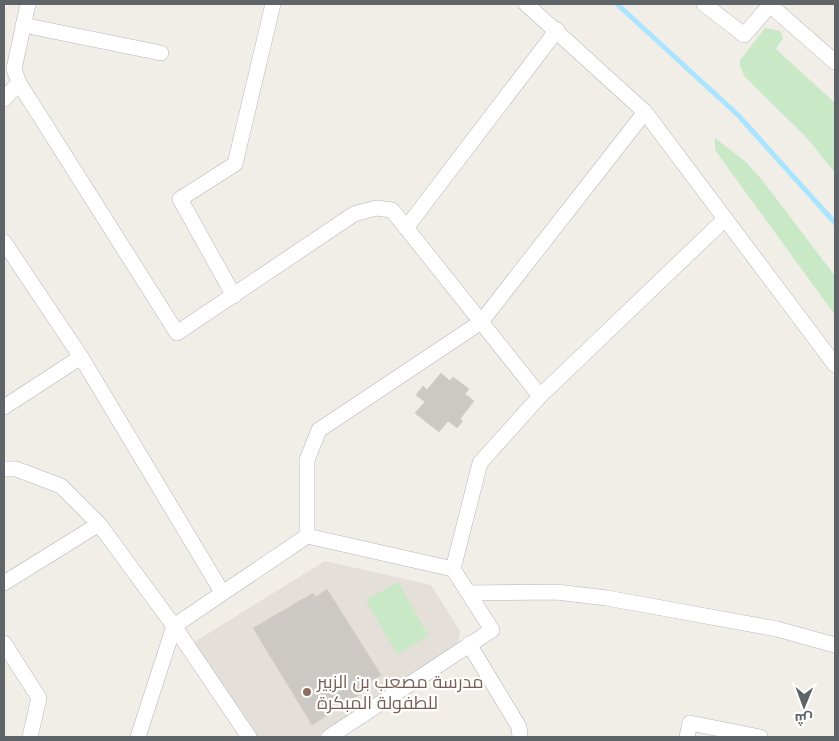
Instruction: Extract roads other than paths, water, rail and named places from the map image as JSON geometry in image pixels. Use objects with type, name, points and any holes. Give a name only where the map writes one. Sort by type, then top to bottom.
[{"type":"street","points":[[4,99],[28,4]]},
{"type":"street","points":[[234,296],[180,199],[235,164],[273,4]]},
{"type":"street","points":[[526,4],[557,30],[645,112],[835,365]]},
{"type":"street","points":[[704,4],[744,36],[771,4],[835,62]]},
{"type":"street","points":[[23,25],[161,53]]},
{"type":"street","points":[[406,228],[557,30]]},
{"type":"street","points":[[12,73],[177,334],[354,214],[376,208],[392,210],[540,396]]},
{"type":"street","points":[[307,536],[307,460],[319,430],[481,322],[645,112]]},
{"type":"street","points":[[453,568],[480,463],[540,396],[725,219]]},
{"type":"street","points":[[4,242],[81,357],[222,592]]},
{"type":"street","points":[[4,407],[81,357]]},
{"type":"street","points":[[4,469],[16,469],[61,486],[99,524],[174,626],[249,737]]},
{"type":"street","points":[[4,583],[99,524]]},
{"type":"street","points":[[138,737],[174,626],[307,536],[453,568],[492,630],[329,737]]},
{"type":"street","points":[[469,593],[556,592],[607,598],[777,629],[835,645]]},
{"type":"street","points":[[4,642],[39,698],[30,737]]},
{"type":"street","points":[[469,644],[519,727],[520,737]]},
{"type":"street","points":[[688,737],[690,724],[760,737]]},
{"type":"waterway","points":[[617,4],[738,115],[835,223]]},
{"type":"place","name":"مدرسة مصعب بن الزبير للطفولة المبكرة","points":[[307,692]]}]
